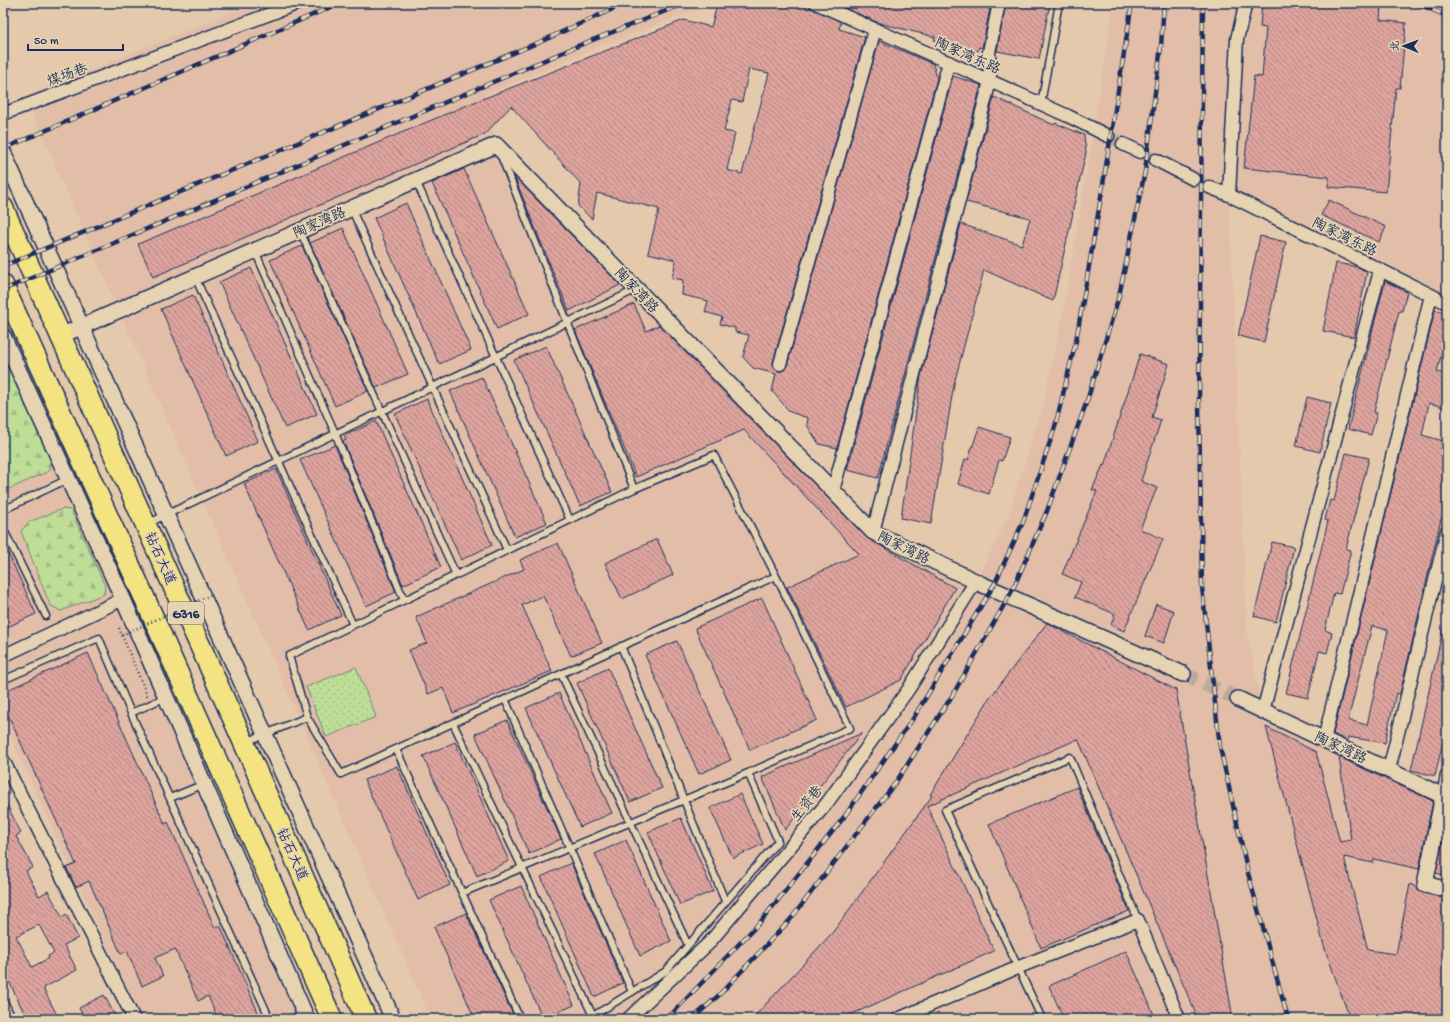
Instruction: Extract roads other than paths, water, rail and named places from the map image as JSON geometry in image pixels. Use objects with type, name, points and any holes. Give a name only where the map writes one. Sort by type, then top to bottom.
[{"type":"highway","name":"钻石大道","points":[[3,208],[146,524],[366,1019]]},
{"type":"highway","name":"G316","points":[[3,285],[215,755],[332,1019]]},
{"type":"street","name":"煤场巷","points":[[3,114],[300,3]]},
{"type":"street","points":[[873,532],[990,81],[989,52],[999,3]]},
{"type":"street","points":[[1229,195],[1237,39],[1246,3]]},
{"type":"street","name":"陶家湾东路","points":[[822,4],[1108,136]]},
{"type":"street","points":[[780,364],[875,29]]},
{"type":"street","points":[[833,491],[949,62]]},
{"type":"street","points":[[1123,144],[1140,152]]},
{"type":"street","name":"陶家湾路","points":[[60,336],[255,252],[496,145],[873,532],[976,581],[1183,674]]},
{"type":"street","points":[[3,152],[393,1019]]},
{"type":"street","points":[[1156,160],[1193,179]]},
{"type":"street","name":"陶家湾东路","points":[[1210,187],[1447,303]]},
{"type":"street","points":[[1264,711],[1380,271]]},
{"type":"street","points":[[1324,740],[1431,295]]},
{"type":"street","points":[[3,336],[123,599],[306,1016]]},
{"type":"street","points":[[108,442],[128,431]]},
{"type":"street","points":[[1389,770],[1447,531]]},
{"type":"street","points":[[106,563],[125,555]]},
{"type":"street","name":"生资巷","points":[[628,1019],[709,943],[827,803],[908,690],[976,581]]},
{"type":"street","points":[[3,656],[123,599]]},
{"type":"street","name":"陶家湾路","points":[[1238,699],[1443,796]]},
{"type":"street","points":[[195,763],[215,755]]},
{"type":"street","points":[[3,760],[134,1019]]},
{"type":"street","points":[[1447,775],[1425,884],[1447,890]]},
{"type":"street","points":[[899,1019],[1019,967],[1138,920],[1179,1019]]},
{"type":"street","points":[[3,1006],[9,1019]]},
{"type":"lane","points":[[1041,104],[1059,3]]},
{"type":"lane","points":[[496,145],[634,489]]},
{"type":"lane","points":[[415,180],[570,520]]},
{"type":"lane","points":[[352,208],[431,387],[507,550]]},
{"type":"lane","points":[[300,231],[456,575]]},
{"type":"lane","points":[[255,252],[334,433],[404,600]]},
{"type":"lane","points":[[195,277],[353,624]]},
{"type":"lane","points":[[146,524],[637,289]]},
{"type":"lane","points":[[462,893],[748,773],[850,728],[776,576],[714,454],[634,489],[289,656],[306,717],[341,774],[776,576]]},
{"type":"lane","points":[[3,510],[68,479]]},
{"type":"lane","points":[[3,528],[46,616]]},
{"type":"lane","points":[[3,680],[99,638],[131,713],[270,1019]]},
{"type":"lane","points":[[621,646],[726,901]]},
{"type":"lane","points":[[561,674],[688,945]]},
{"type":"lane","points":[[131,713],[166,697]]},
{"type":"lane","points":[[505,699],[632,992]]},
{"type":"lane","points":[[244,743],[306,717]]},
{"type":"lane","points":[[453,723],[591,1018],[666,971],[778,841],[748,773]]},
{"type":"lane","points":[[396,748],[520,1019]]},
{"type":"lane","points":[[1042,1019],[945,810],[1070,757],[1138,920]]},
{"type":"lane","points":[[170,798],[204,784]]},
{"type":"lane","points":[[290,1019],[306,1016]]},
{"type":"tunnel","points":[[1108,136],[1123,144]]},
{"type":"tunnel","points":[[1140,152],[1156,160]]},
{"type":"tunnel","points":[[1193,179],[1209,187]]},
{"type":"tunnel","points":[[1183,674],[1238,699]]},
{"type":"railway","points":[[3,149],[340,3]]},
{"type":"railway","points":[[3,266],[542,41],[626,3]]},
{"type":"railway","points":[[3,290],[580,45],[686,3]]},
{"type":"railway","points":[[667,1019],[762,920],[844,817],[914,717],[995,583],[1023,522],[1055,427],[1076,341],[1132,3]]},
{"type":"railway","points":[[692,1019],[718,996],[790,920],[896,782],[952,696],[1012,591],[1047,511],[1087,401],[1119,296],[1145,171],[1161,46],[1164,3]]},
{"type":"railway","points":[[1203,3],[1199,402],[1202,587],[1220,747],[1248,873],[1288,1019]]},
{"type":"railway","points":[[1416,3],[1447,16]]}]
